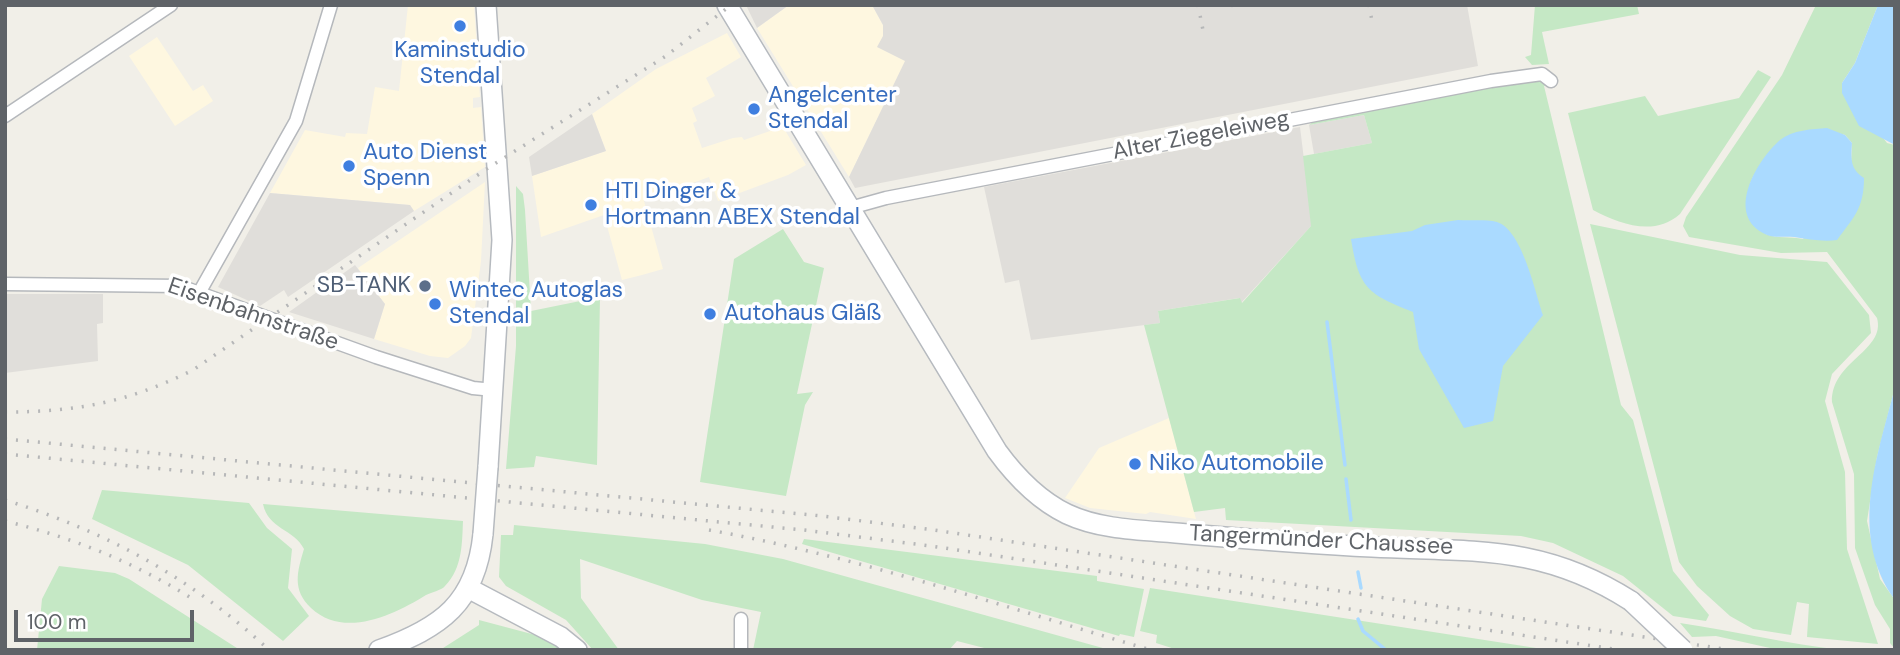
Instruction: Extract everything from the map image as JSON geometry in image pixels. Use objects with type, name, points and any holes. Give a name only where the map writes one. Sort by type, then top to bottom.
[{"type":"main road","points":[[379,650],[434,627],[450,614],[468,587],[478,562],[483,534],[502,228],[486,5]]},
{"type":"main road","name":"Tangermünder Chaussee","points":[[727,5],[997,451],[1020,479],[1044,500],[1083,520],[1276,541],[1503,552],[1569,568],[1631,601],[1683,650]]},
{"type":"main road","points":[[468,587],[561,637],[577,650]]},
{"type":"street","points":[[5,116],[171,5]]},
{"type":"street","points":[[198,293],[296,121],[331,5]]},
{"type":"street","name":"Alter Ziegeleiweg","points":[[850,208],[886,198],[1491,81],[1533,74],[1548,77],[1551,81]]},
{"type":"street","name":"Eisenbahnstraße","points":[[5,284],[168,284],[410,369],[473,388],[494,390]]},
{"type":"street","points":[[741,620],[741,650]]},
{"type":"shaded area","points":[[408,5],[474,5],[480,97],[473,98],[473,108],[481,107],[485,167],[414,211],[410,205],[270,193],[305,130],[345,137],[346,133],[367,134],[375,87],[399,91]]},
{"type":"shaded area","points":[[746,5],[789,5],[757,28]]},
{"type":"shaded area","points":[[789,5],[872,5],[883,25],[883,36],[906,60],[849,177],[757,28]]},
{"type":"shaded area","points":[[872,5],[1467,5],[1478,66],[855,188],[849,177],[905,61],[877,47],[883,36],[883,25]]},
{"type":"shaded area","name":"HTI Dinger & Hortmann ABEX Stendal","points":[[727,33],[741,57],[706,78],[715,96],[692,108],[697,121],[693,123],[702,148],[733,138],[742,137],[744,140],[770,131],[780,122],[806,165],[788,175],[718,201],[709,177],[644,201],[663,269],[642,275],[622,280],[604,215],[541,237],[532,176],[606,151],[592,114],[656,69]]},
{"type":"shaded area","points":[[157,37],[193,91],[203,85],[213,101],[175,126],[129,56]]},
{"type":"shaded area","points":[[592,114],[606,151],[532,176],[529,157]]},
{"type":"shaded area","points":[[1364,115],[1372,143],[1314,154],[1309,125]]},
{"type":"shaded area","points":[[1300,127],[1312,225],[1241,303],[1239,298],[1158,311],[1160,323],[1031,340],[1019,280],[1005,283],[984,187]]},
{"type":"shaded area","name":"SB-TANK","points":[[485,182],[481,261],[471,338],[448,358],[430,356],[374,339],[385,304],[358,268]]},
{"type":"shaded area","points":[[270,193],[410,205],[414,211],[288,297],[284,290],[260,306],[218,287]]},
{"type":"shaded area","points":[[355,265],[385,304],[374,339],[289,312]]},
{"type":"shaded area","points":[[5,294],[103,294],[103,323],[97,324],[98,361],[5,373]]},
{"type":"shaded area","name":"Niko Automobile","points":[[1169,418],[1196,519],[1150,512],[1146,514],[1090,508],[1065,498],[1099,448]]},
{"type":"green space","points":[[1535,5],[1637,5],[1639,14],[1542,32],[1549,64],[1532,65],[1525,57],[1531,55]]},
{"type":"green space","points":[[1816,5],[1878,5],[1855,63],[1842,83],[1887,143],[1895,145],[1895,387],[1877,457],[1867,521],[1880,579],[1895,600],[1895,649],[1890,643],[1890,629],[1875,605],[1855,548],[1854,474],[1832,402],[1834,388],[1840,376],[1874,339],[1878,329],[1877,318],[1827,252],[1781,253],[1689,237],[1683,226],[1686,217],[1782,75]],"holes":[[[1833,132],[1845,135],[1852,143],[1851,163],[1855,172],[1803,239],[1770,236],[1758,228],[1749,212],[1748,193],[1750,183],[1760,167]]]},
{"type":"green space","points":[[1758,70],[1771,77],[1680,214],[1670,221],[1648,227],[1614,220],[1593,210],[1568,113],[1645,96],[1658,116],[1739,98]]},
{"type":"green space","points":[[1541,77],[1549,85],[1544,86],[1621,405],[1633,420],[1673,571],[1709,615],[1706,621],[1673,616],[1623,576],[1553,543],[1521,536],[1226,520],[1225,508],[1194,512],[1144,325],[1160,323],[1158,311],[1240,298],[1242,303],[1311,226],[1303,156],[1372,143],[1364,115],[1309,125],[1317,119]]},
{"type":"green space","points":[[516,186],[523,194],[525,210],[531,311],[600,297],[597,465],[536,456],[534,467],[506,469],[516,346]]},
{"type":"green space","points":[[1590,224],[1740,255],[1827,262],[1869,315],[1871,333],[1832,374],[1825,401],[1845,472],[1847,549],[1878,644],[1807,637],[1809,604],[1797,602],[1791,635],[1753,629],[1730,616],[1697,586],[1679,562]]},
{"type":"green space","points":[[783,229],[804,262],[824,268],[797,394],[813,392],[805,405],[786,496],[700,482],[734,259]]},
{"type":"green space","points":[[102,490],[249,503],[267,528],[292,549],[288,588],[309,616],[283,641],[188,565],[92,519]]},
{"type":"green space","points":[[263,504],[463,521],[458,563],[444,587],[399,610],[369,621],[338,622],[324,617],[305,601],[298,580],[304,549],[300,542],[270,519]]},
{"type":"green space","points":[[514,525],[705,544],[783,559],[1110,650],[992,650],[957,641],[949,650],[753,650],[761,612],[702,600],[580,559],[581,598],[619,650],[593,650],[566,620],[506,586],[499,577],[501,535],[513,535]]},
{"type":"green space","points":[[804,539],[1097,576],[1097,581],[1144,589],[1134,637],[1119,636],[802,544]]},
{"type":"green space","points":[[59,566],[115,573],[129,579],[240,650],[37,650],[42,599]]},
{"type":"green space","points":[[1150,588],[1549,650],[1178,650],[1156,643],[1157,635],[1140,631]]},
{"type":"green space","points":[[479,620],[543,637],[565,650],[440,650],[479,625]]},
{"type":"green space","points":[[1680,623],[1843,650],[1779,650],[1716,636],[1692,637]]},
{"type":"water","points":[[1878,5],[1895,5],[1895,145],[1859,126],[1842,93],[1842,83],[1855,63]]},
{"type":"water","points":[[1827,128],[1845,135],[1852,143],[1852,163],[1864,178],[1857,212],[1837,240],[1767,235],[1754,226],[1747,215],[1748,188],[1754,174],[1780,140],[1790,134]]},
{"type":"water","points":[[1458,220],[1493,221],[1506,227],[1526,262],[1543,315],[1503,366],[1493,421],[1464,428],[1419,349],[1413,312],[1385,300],[1368,288],[1358,269],[1351,239],[1412,231],[1425,225]]},
{"type":"water","points":[[1895,387],[1895,600],[1881,575],[1873,549],[1870,523],[1875,468]]},
{"type":"waterway","points":[[1327,322],[1345,465]]},
{"type":"waterway","points":[[1346,479],[1351,520]]},
{"type":"waterway","points":[[1358,572],[1361,588]]},
{"type":"waterway","points":[[1358,619],[1363,631],[1386,650]]},
{"type":"railway","points":[[5,412],[56,410],[102,403],[147,390],[193,370],[488,168],[666,56],[731,5]]},
{"type":"railway","points":[[1198,5],[1204,35]]},
{"type":"railway","points":[[1233,5],[1234,14]]},
{"type":"railway","points":[[1369,5],[1372,21]]},
{"type":"railway","points":[[5,439],[822,516],[934,530],[1731,650]]},
{"type":"railway","points":[[5,454],[804,530],[931,546],[1620,650]]},
{"type":"railway","points":[[5,500],[78,526],[146,560],[209,601],[269,650]]},
{"type":"railway","points":[[5,521],[102,552],[193,599]]},
{"type":"railway","points":[[709,530],[876,568],[1151,650]]},
{"type":"place","name":"Kaminstudio Stendal","points":[[460,26]]},
{"type":"place","name":"Angelcenter Stendal","points":[[754,109]]},
{"type":"place","name":"Auto Dienst Spenn","points":[[349,166]]},
{"type":"place","name":"HTI Dinger & Hortmann ABEX Stendal","points":[[591,205]]},
{"type":"place","name":"SB-TANK","points":[[425,286]]},
{"type":"place","name":"Wintec Autoglas Stendal","points":[[435,304]]},
{"type":"place","name":"Autohaus Gläß","points":[[710,314]]},
{"type":"place","name":"Niko Automobile","points":[[1135,464]]}]
